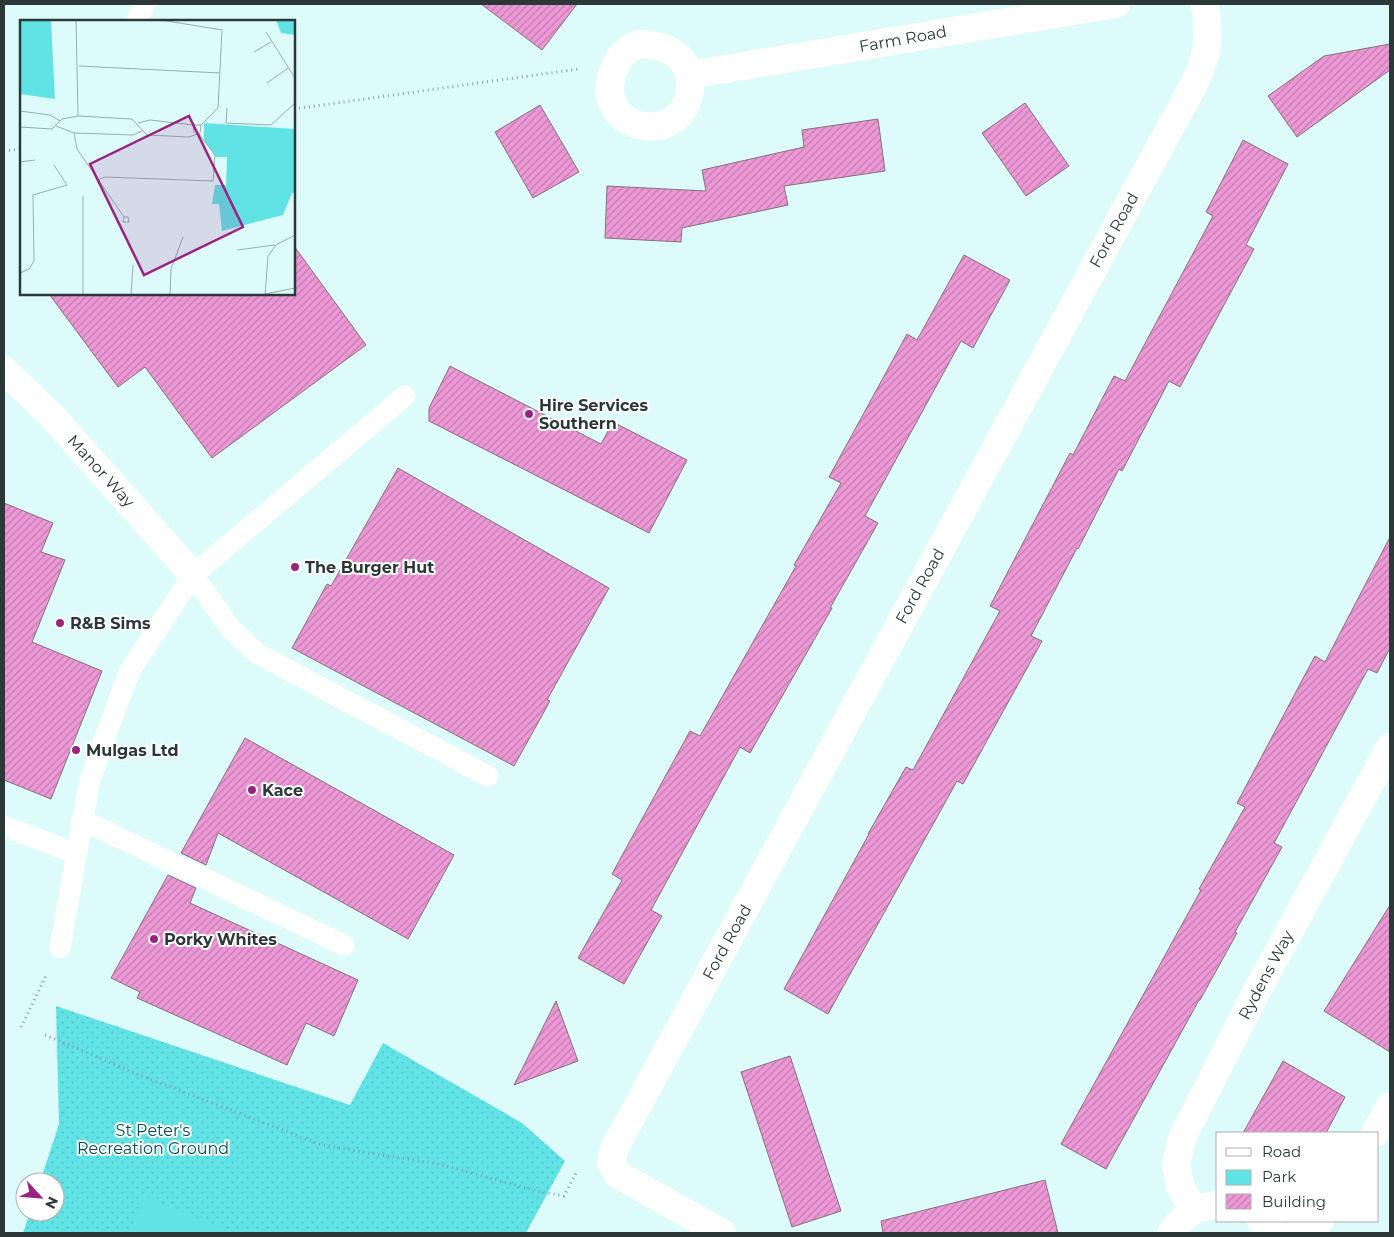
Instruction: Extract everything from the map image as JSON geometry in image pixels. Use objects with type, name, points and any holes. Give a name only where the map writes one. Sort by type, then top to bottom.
[{"type":"street","name":"Farm Road","points":[[690,75],[1116,4]]},
{"type":"street","name":"Ford Road","points":[[611,1163],[615,1148],[1192,86],[1206,57],[1209,34],[1205,4]]},
{"type":"street","name":"Manor Way","points":[[4,370],[52,416],[193,575]]},
{"type":"street","name":"Rydens Way","points":[[1171,1233],[1185,1216],[1206,1207],[1180,1186],[1176,1163],[1183,1136],[1259,987],[1390,747]]},
{"type":"street","points":[[1376,1132],[1390,1106]]},
{"type":"street","points":[[611,1163],[617,1174],[722,1233]]},
{"type":"street","points":[[1262,1222],[1277,1233]]},
{"type":"street","points":[[1298,1233],[1314,1228],[1319,1222]]},
{"type":"lane","points":[[137,20],[145,4]]},
{"type":"lane","points":[[60,948],[90,779],[129,672],[193,575],[405,396]]},
{"type":"lane","points":[[193,575],[231,629],[258,654],[488,776]]},
{"type":"lane","points":[[82,820],[344,946]]},
{"type":"lane","points":[[4,826],[77,854]]},
{"type":"path","points":[[295,109],[581,68]]},
{"type":"path","points":[[4,151],[20,149]]},
{"type":"path","points":[[20,1027],[60,948]]},
{"type":"path","points":[[45,1034],[142,1076],[319,1144],[439,1164],[537,1191],[564,1196],[580,1164],[611,1163]]},
{"type":"green space","name":"St Peter's Recreation Ground","points":[[56,1006],[350,1105],[383,1043],[522,1123],[565,1161],[526,1233],[23,1233],[27,1222],[65,1222],[65,1172],[43,1172],[59,1124]]},
{"type":"green space","points":[[144,1196],[232,1233],[129,1233]]},
{"type":"building","points":[[481,4],[577,4],[542,50]]},
{"type":"building","points":[[1390,44],[1390,70],[1297,137],[1268,96],[1324,56]]},
{"type":"building","points":[[1025,103],[1069,166],[1026,196],[982,133]]},
{"type":"building","points":[[540,105],[579,172],[533,198],[495,132]]},
{"type":"building","points":[[878,119],[885,171],[784,186],[788,205],[682,228],[681,242],[605,238],[607,186],[706,191],[702,170],[804,147],[802,130]]},
{"type":"building","points":[[1243,140],[1288,164],[1246,245],[1254,249],[1180,387],[1169,381],[1122,471],[1119,469],[1031,636],[1042,641],[963,784],[957,781],[828,1014],[784,989],[906,767],[913,770],[1000,611],[990,606],[1070,453],[1073,455],[1114,376],[1125,381],[1213,216],[1206,212]]},
{"type":"building","points":[[295,247],[366,345],[212,458],[145,367],[118,387],[50,295],[295,295]]},
{"type":"building","points":[[964,255],[1010,280],[973,348],[961,341],[865,516],[878,523],[750,753],[740,747],[651,910],[662,916],[624,984],[578,958],[622,880],[612,874],[690,731],[700,736],[796,566],[794,565],[841,483],[829,477],[907,334],[917,340]]},
{"type":"building","points":[[450,366],[601,444],[613,422],[687,460],[649,533],[429,421],[429,408]]},
{"type":"building","points":[[398,468],[609,588],[547,700],[550,701],[514,766],[292,648],[327,584],[331,586]]},
{"type":"building","points":[[4,503],[53,523],[41,552],[65,560],[32,642],[102,671],[51,799],[4,780]]},
{"type":"building","points":[[1390,537],[1390,648],[1377,673],[1368,669],[1274,843],[1282,847],[1235,932],[1237,933],[1106,1169],[1061,1144],[1245,807],[1237,803],[1315,656],[1325,662]]},
{"type":"building","points":[[245,738],[454,855],[408,939],[218,833],[206,865],[181,853]]},
{"type":"building","points":[[168,875],[196,888],[190,903],[358,980],[334,1036],[306,1023],[287,1065],[137,998],[140,992],[111,978]]},
{"type":"building","points":[[1390,905],[1390,1052],[1324,1011]]},
{"type":"building","points":[[556,1001],[578,1061],[514,1085]]},
{"type":"building","points":[[790,1056],[841,1211],[792,1227],[741,1072]]},
{"type":"building","points":[[1283,1061],[1345,1097],[1327,1132],[1244,1132]]},
{"type":"building","points":[[1045,1180],[1058,1233],[883,1233],[881,1221]]},
{"type":"place","name":"Hire Services Southern","points":[[529,414]]},
{"type":"place","name":"The Burger Hut","points":[[295,567]]},
{"type":"place","name":"R&B Sims","points":[[60,623]]},
{"type":"place","name":"Mulgas Ltd","points":[[76,750]]},
{"type":"place","name":"Kace","points":[[252,790]]},
{"type":"place","name":"Porky Whites","points":[[154,939]]}]
